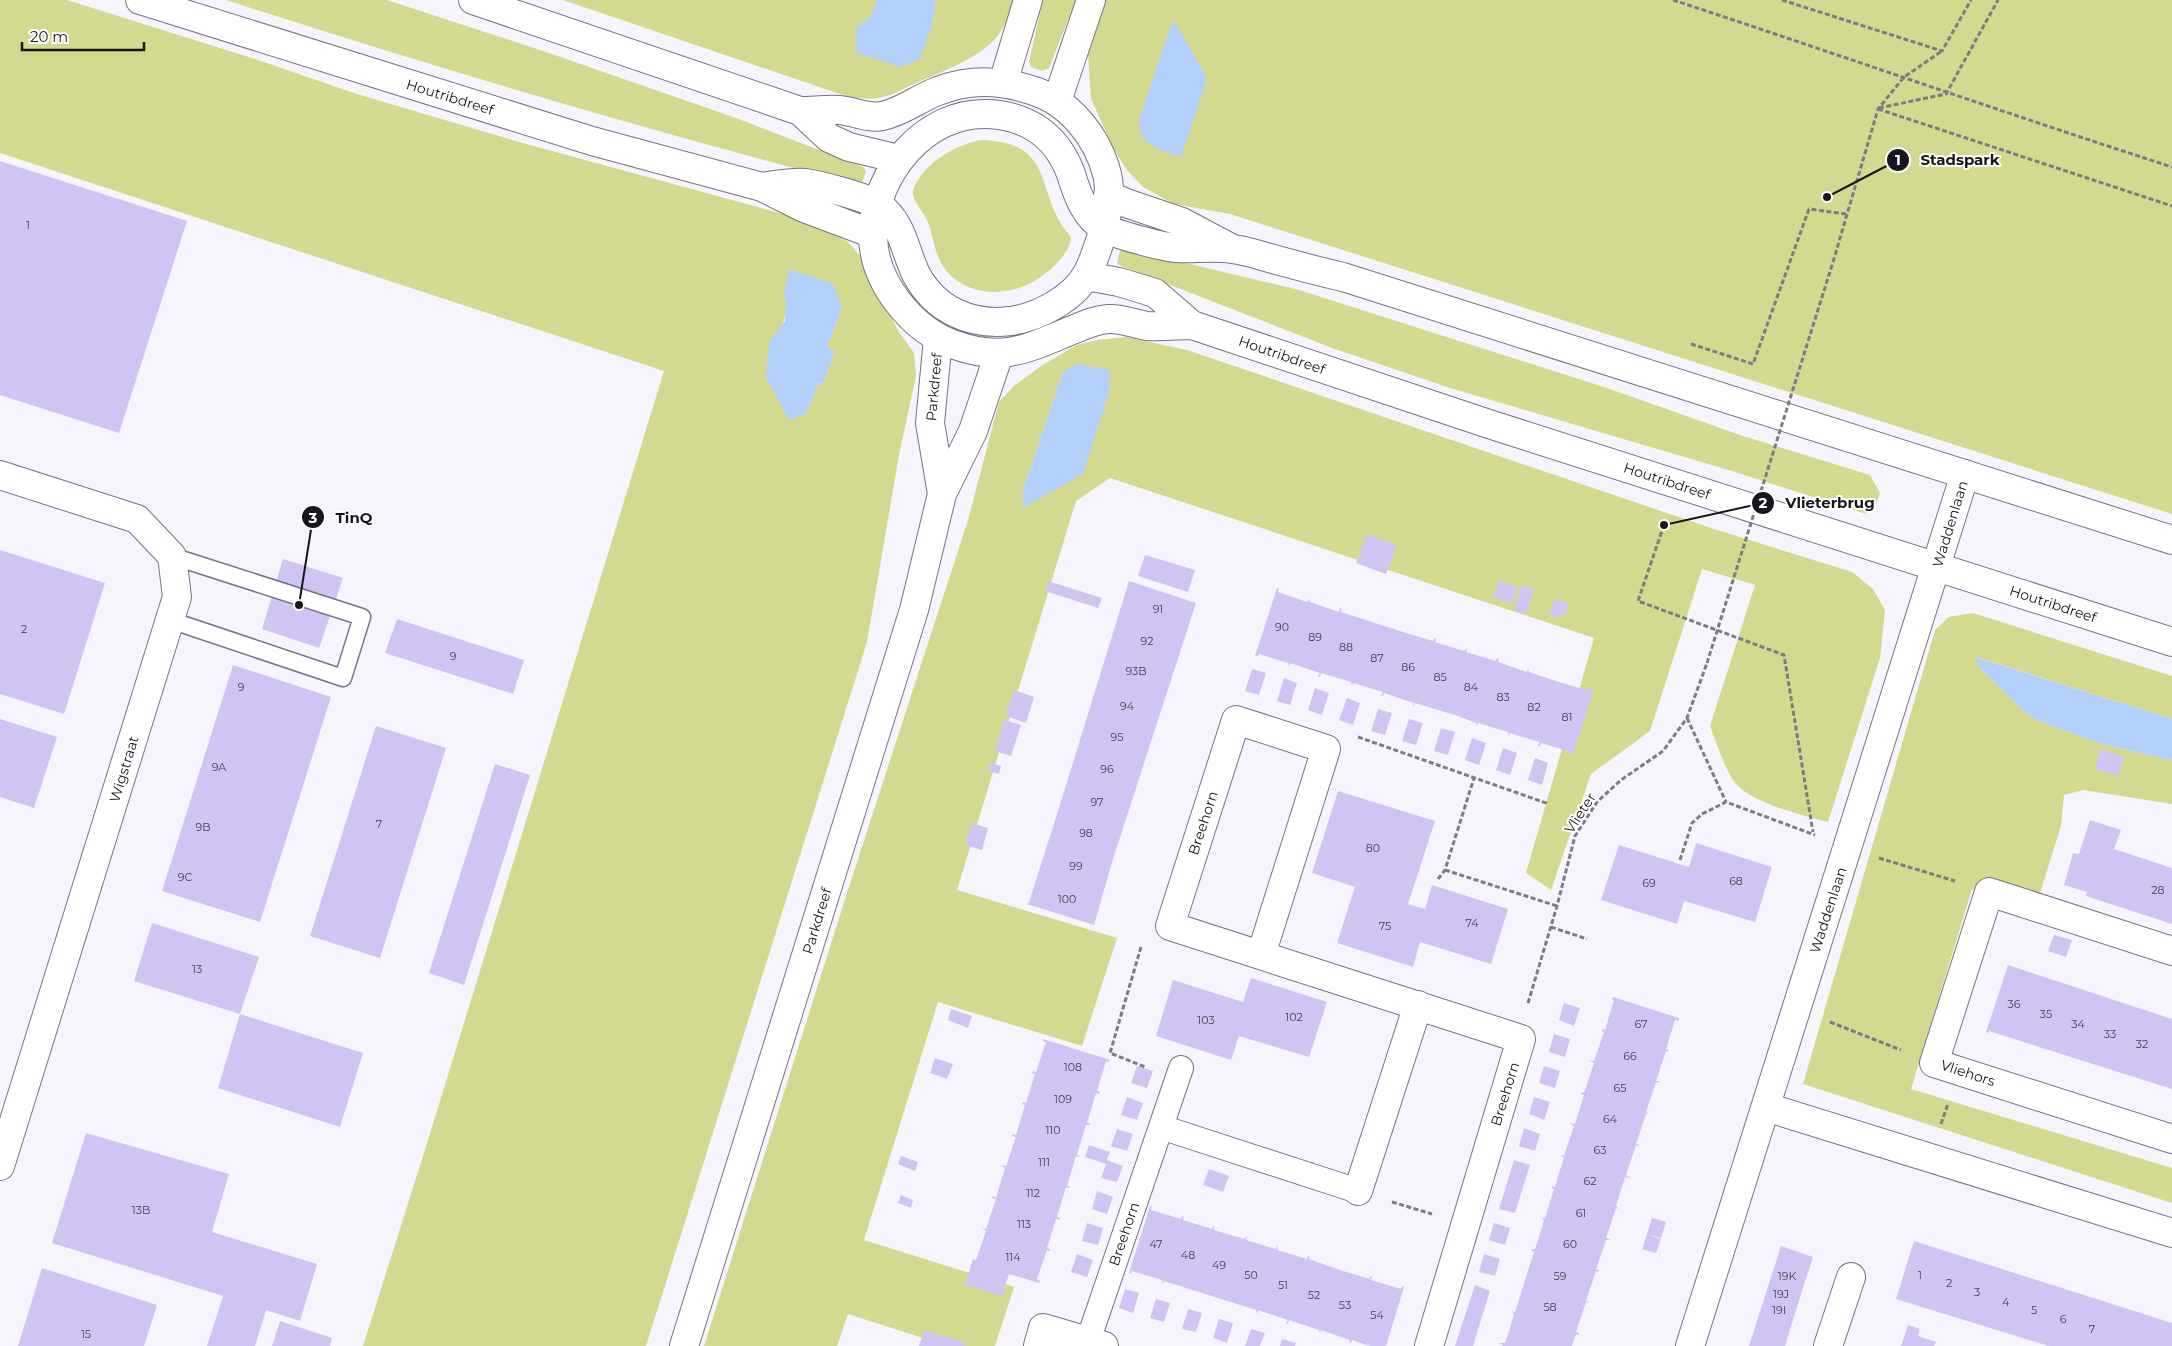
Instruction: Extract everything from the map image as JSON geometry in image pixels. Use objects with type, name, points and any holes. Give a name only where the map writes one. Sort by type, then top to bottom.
[{"type":"street","name":"Houtribdreef","points":[[140,0],[592,141],[762,186],[804,208],[873,234]]},
{"type":"street","points":[[473,0],[800,111],[841,110],[862,116],[882,116],[906,107],[938,91],[973,82],[1003,83],[1032,90],[1057,101],[1074,115],[1088,134],[1107,174],[1108,211],[1104,228],[1086,276],[1070,294],[1049,307],[1010,321],[989,321],[962,316],[942,307],[928,293],[916,273],[902,234],[893,219],[878,204]]},
{"type":"street","points":[[986,114],[1003,83],[1028,0]]},
{"type":"street","points":[[1057,101],[1091,0]]},
{"type":"street","points":[[800,111],[829,138],[849,147],[899,159]]},
{"type":"street","name":"Houtribdreef","points":[[1104,228],[1085,209],[1058,147],[1043,132],[1026,122],[986,114],[952,118],[916,140],[890,171],[878,204],[873,234],[875,256],[896,300],[913,320],[938,338],[975,351],[998,354],[1029,349],[1092,322],[1109,319],[1124,320],[1147,326],[1192,325],[1492,426],[2172,642]]},
{"type":"street","name":"Houtribdreef","points":[[762,186],[804,183],[878,204]]},
{"type":"street","points":[[1108,195],[1126,204],[1182,222],[1232,249]]},
{"type":"street","points":[[1104,228],[1173,248],[1232,249],[1343,278],[2172,540]]},
{"type":"street","name":"Houtribdreef","points":[[1086,276],[1119,282],[1155,293],[1192,325]]},
{"type":"street","name":"Parkdreef","points":[[684,1346],[914,610],[942,494],[974,431],[1010,321]]},
{"type":"street","name":"Parkdreef","points":[[938,338],[930,423],[942,494]]},
{"type":"street","name":"Waddenlaan","points":[[1690,1346],[1965,474]]},
{"type":"street","points":[[0,475],[137,519],[172,556]]},
{"type":"street","name":"Wigstraat","points":[[0,1166],[177,597],[172,556]]},
{"type":"street","name":"Breehorn","points":[[1170,926],[1236,720],[1326,749]]},
{"type":"street","points":[[1261,955],[1326,749]]},
{"type":"street","points":[[1989,892],[2172,950]]},
{"type":"street","name":"Vliehors","points":[[1989,892],[1947,1067],[2172,1139]]},
{"type":"street","points":[[1170,926],[1521,1039]]},
{"type":"street","points":[[1161,1127],[1358,1191],[1418,1005]]},
{"type":"street","name":"Breehorn","points":[[1429,1346],[1521,1039]]},
{"type":"street","name":"Breehorn","points":[[1038,1346],[1043,1328],[1096,1344],[1161,1127],[1179,1074]]},
{"type":"street","points":[[1766,1107],[2172,1233]]},
{"type":"street","points":[[1828,1346],[1851,1277]]},
{"type":"lane","points":[[170,620],[342,678],[362,617],[172,556]]},
{"type":"path","points":[[1673,0],[1904,77],[1946,94],[2172,168]]},
{"type":"path","points":[[1782,0],[1942,51]]},
{"type":"path","points":[[1878,108],[1904,77],[1942,51],[1971,0]]},
{"type":"path","points":[[1878,108],[1946,94],[1998,0]]},
{"type":"path","points":[[1878,108],[2172,206]]},
{"type":"path","name":"Vlieter","points":[[1521,1039],[1525,1012],[1576,836],[1597,802],[1621,780],[1663,751],[1687,718],[1707,663],[1833,262],[1878,108]]},
{"type":"path","points":[[1691,344],[1753,364],[1809,209],[1846,214]]},
{"type":"path","points":[[1664,525],[1638,601],[1784,655],[1814,835]]},
{"type":"path","points":[[1687,718],[1726,802],[1848,848],[1989,892]]},
{"type":"path","points":[[1326,749],[1352,735],[1548,804]]},
{"type":"path","points":[[1438,879],[1445,870],[1474,778]]},
{"type":"path","points":[[1680,860],[1692,823],[1702,814],[1726,802]]},
{"type":"path","points":[[1445,870],[1557,906]]},
{"type":"path","points":[[1170,926],[1144,937],[1110,1053],[1179,1074]]},
{"type":"path","points":[[1551,926],[1587,939]]},
{"type":"path","points":[[1796,1009],[1947,1067],[1930,1158]]},
{"type":"path","points":[[1358,1191],[1466,1225]]},
{"type":"green space","points":[[0,0],[67,0],[255,59],[357,94],[519,142],[816,223],[849,243],[860,256],[899,332],[914,353],[916,376],[899,455],[867,642],[646,1346],[363,1346],[664,371],[0,153]],"holes":[[[784,294],[842,307],[827,347],[835,351],[823,384],[819,383],[806,414],[789,420],[782,406],[769,342],[778,332],[786,314]]]},
{"type":"green space","points":[[226,0],[387,0],[546,52],[736,118],[863,167],[866,171],[862,183],[857,185],[540,97]]},
{"type":"green space","points":[[563,0],[877,0],[869,19],[856,27],[856,53],[933,23],[935,0],[1015,0],[999,34],[979,53],[897,92],[869,99],[846,96]]},
{"type":"green space","points":[[1043,0],[1076,0],[1049,68],[1042,71],[1031,67],[1029,62]]},
{"type":"green space","points":[[1105,0],[2172,0],[2172,514],[1230,214],[1174,204],[1143,187],[1126,169],[1113,147],[1091,99],[1088,54]]},
{"type":"green space","points":[[981,140],[1006,143],[1023,150],[1034,161],[1059,221],[1071,237],[1068,249],[1056,264],[1030,284],[1017,289],[988,292],[974,289],[950,275],[941,263],[927,220],[915,201],[913,193],[918,180],[932,164],[961,146]]},
{"type":"green space","points":[[1123,248],[1299,290],[1607,388],[1743,436],[1870,475],[1880,493],[1874,509],[1866,514],[1732,471],[1450,388],[1332,348],[1119,265],[1117,263],[1120,250]]},
{"type":"green space","points":[[1126,337],[1187,350],[1714,529],[1852,572],[1873,589],[1885,610],[1880,658],[1828,822],[1763,802],[1740,788],[1726,767],[1710,726],[1755,585],[1702,569],[1650,731],[1591,774],[1551,890],[1526,873],[1594,638],[1110,478],[1076,501],[957,890],[1117,938],[1082,1046],[938,1002],[864,1240],[1014,1287],[995,1346],[948,1346],[848,1314],[837,1346],[704,1346],[847,893],[968,520],[999,402],[1014,386],[1041,366],[1077,345],[1098,340]],"holes":[[[1063,372],[1023,508],[1023,490]]]},
{"type":"green space","points":[[1973,613],[2172,676],[2172,719],[1976,657],[1979,667],[2025,712],[2040,721],[2098,743],[2172,760],[2172,804],[2083,790],[2064,795],[2061,826],[2035,909],[1972,889],[1911,1089],[2172,1168],[2172,1203],[1803,1084],[1935,630],[1949,617]]},
{"type":"water","points":[[877,0],[935,0],[933,23],[920,59],[900,67],[856,53],[856,27],[869,19]]},
{"type":"water","points":[[1173,20],[1205,74],[1206,83],[1181,157],[1152,146],[1143,136],[1139,120]]},
{"type":"water","points":[[789,269],[833,284],[842,307],[827,347],[835,351],[823,384],[819,383],[806,414],[789,420],[766,377],[769,342],[785,321],[786,302],[784,294]]},
{"type":"water","points":[[1078,364],[1109,370],[1110,389],[1083,474],[1023,508],[1023,490],[1063,372]]},
{"type":"water","points":[[1975,657],[2172,719],[2172,760],[2098,743],[2040,721],[2025,712],[1979,667]]},
{"type":"building","points":[[0,161],[187,221],[119,433],[0,395]]},
{"type":"building","points":[[1367,534],[1397,545],[1386,574],[1356,563]]},
{"type":"building","points":[[0,550],[105,583],[64,714],[0,694]]},
{"type":"building","points":[[1145,555],[1195,570],[1188,592],[1138,576]]},
{"type":"building","points":[[283,559],[343,578],[319,648],[262,629]]},
{"type":"building","points":[[1048,581],[1102,598],[1098,608],[1045,591]]},
{"type":"building","points":[[1129,581],[1196,603],[1113,859],[1094,925],[1027,904],[1059,808]]},
{"type":"building","points":[[1499,581],[1518,587],[1512,604],[1493,597]]},
{"type":"building","points":[[1522,585],[1534,589],[1526,614],[1514,610]]},
{"type":"building","points":[[1277,588],[1279,589],[1278,592],[1307,602],[1309,599],[1310,602],[1339,612],[1340,608],[1342,609],[1341,612],[1403,632],[1433,641],[1434,638],[1436,639],[1435,642],[1464,651],[1467,648],[1466,652],[1496,661],[1497,658],[1499,659],[1498,662],[1527,672],[1528,668],[1529,672],[1559,682],[1590,691],[1591,688],[1594,689],[1572,756],[1569,755],[1571,752],[1541,743],[1538,746],[1539,742],[1510,733],[1508,736],[1508,732],[1478,723],[1476,726],[1476,723],[1458,716],[1415,703],[1414,706],[1414,703],[1384,693],[1381,696],[1383,692],[1353,683],[1352,686],[1351,682],[1321,673],[1320,677],[1318,676],[1320,673],[1290,663],[1289,667],[1288,663],[1259,654],[1255,656]]},
{"type":"building","points":[[1554,599],[1569,604],[1566,613],[1557,618],[1549,614]]},
{"type":"building","points":[[397,619],[524,660],[513,694],[385,653]]},
{"type":"building","points":[[233,665],[331,697],[260,922],[162,891]]},
{"type":"building","points":[[1252,669],[1266,673],[1259,695],[1245,691]]},
{"type":"building","points":[[1284,678],[1297,683],[1290,705],[1277,701]]},
{"type":"building","points":[[1315,688],[1329,693],[1322,715],[1308,710]]},
{"type":"building","points":[[1014,690],[1034,697],[1026,723],[1006,716]]},
{"type":"building","points":[[1347,698],[1360,703],[1353,725],[1339,720]]},
{"type":"building","points":[[1378,709],[1392,713],[1385,735],[1371,731]]},
{"type":"building","points":[[0,719],[57,737],[34,808],[0,797]]},
{"type":"building","points":[[1409,719],[1423,723],[1416,745],[1402,741]]},
{"type":"building","points":[[1004,720],[1021,725],[1011,756],[995,751]]},
{"type":"building","points":[[376,726],[446,748],[380,958],[310,936]]},
{"type":"building","points":[[1441,728],[1455,732],[1448,755],[1434,751]]},
{"type":"building","points":[[1472,738],[1486,743],[1479,765],[1465,760]]},
{"type":"building","points":[[1503,748],[1517,753],[1510,775],[1496,770]]},
{"type":"building","points":[[2100,749],[2124,756],[2118,776],[2095,769]]},
{"type":"building","points":[[1535,758],[1548,763],[1542,785],[1528,780]]},
{"type":"building","points":[[990,763],[1001,766],[999,774],[988,771]]},
{"type":"building","points":[[495,764],[530,775],[464,985],[429,973]]},
{"type":"building","points":[[1338,791],[1435,821],[1408,904],[1425,909],[1432,885],[1508,909],[1491,964],[1420,942],[1413,967],[1337,943],[1355,887],[1312,873]]},
{"type":"building","points":[[2090,820],[2121,830],[2114,849],[2172,868],[2172,924],[2086,896],[2087,892],[2064,885],[2073,853],[2079,854]]},
{"type":"building","points":[[972,823],[988,828],[982,850],[965,845]]},
{"type":"building","points":[[1696,843],[1772,867],[1755,922],[1684,901],[1677,924],[1601,900],[1619,845],[1689,867]]},
{"type":"building","points":[[152,923],[259,957],[240,1014],[134,981]]},
{"type":"building","points":[[2054,935],[2072,940],[2066,957],[2048,951]]},
{"type":"building","points":[[2008,965],[2172,1019],[2172,1089],[1989,1031],[1988,1033],[1986,1032]]},
{"type":"building","points":[[1251,978],[1327,1002],[1309,1057],[1239,1036],[1231,1060],[1156,1036],[1173,980],[1243,1002]]},
{"type":"building","points":[[1613,997],[1679,1018],[1679,1021],[1675,1020],[1666,1049],[1669,1050],[1668,1052],[1666,1051],[1656,1081],[1659,1081],[1659,1083],[1656,1082],[1646,1112],[1649,1114],[1646,1114],[1636,1144],[1639,1144],[1638,1146],[1636,1145],[1626,1175],[1631,1178],[1625,1177],[1616,1206],[1619,1209],[1616,1208],[1606,1238],[1611,1240],[1606,1240],[1596,1269],[1599,1272],[1596,1271],[1586,1301],[1591,1303],[1586,1302],[1576,1332],[1579,1335],[1576,1334],[1572,1346],[1504,1346],[1499,1343],[1505,1343],[1509,1331],[1514,1314],[1512,1311],[1515,1312],[1534,1252],[1531,1250],[1535,1249],[1544,1220],[1542,1218],[1545,1218],[1554,1189],[1552,1186],[1555,1187],[1564,1157],[1561,1157],[1562,1155],[1564,1156],[1574,1126],[1569,1123],[1575,1124],[1584,1095],[1581,1094],[1582,1092],[1584,1093],[1594,1063],[1589,1060],[1594,1061],[1604,1032],[1602,1029],[1605,1030],[1614,1000],[1612,999]]},
{"type":"building","points":[[1564,1003],[1580,1008],[1574,1026],[1559,1020]]},
{"type":"building","points":[[951,1009],[972,1016],[968,1028],[948,1020]]},
{"type":"building","points":[[240,1014],[363,1053],[340,1127],[218,1088]]},
{"type":"building","points":[[1554,1034],[1570,1039],[1565,1057],[1549,1052]]},
{"type":"building","points":[[1043,1039],[1110,1060],[1109,1062],[1106,1061],[1097,1091],[1100,1092],[1099,1094],[1096,1093],[1087,1123],[1090,1123],[1090,1125],[1086,1125],[1077,1154],[1080,1157],[1076,1156],[1067,1186],[1070,1186],[1069,1188],[1066,1187],[1057,1217],[1060,1218],[1059,1220],[1056,1219],[1047,1248],[1050,1251],[1047,1250],[1037,1279],[1040,1281],[1039,1283],[1009,1274],[1002,1296],[965,1285],[973,1259],[976,1260],[986,1231],[983,1228],[986,1229],[996,1199],[992,1198],[993,1196],[996,1198],[1005,1168],[1000,1165],[1006,1166],[1016,1137],[1012,1136],[1013,1134],[1016,1135],[1025,1105],[1022,1104],[1023,1102],[1026,1103],[1035,1074],[1032,1073],[1033,1071],[1036,1072],[1046,1042]]},
{"type":"building","points":[[935,1058],[953,1064],[947,1079],[930,1073]]},
{"type":"building","points":[[1137,1066],[1153,1071],[1147,1088],[1131,1083]]},
{"type":"building","points":[[1544,1066],[1560,1071],[1555,1088],[1539,1083]]},
{"type":"building","points":[[1127,1097],[1143,1103],[1137,1120],[1121,1115]]},
{"type":"building","points":[[1534,1097],[1550,1102],[1544,1120],[1529,1114]]},
{"type":"building","points":[[1524,1128],[1540,1134],[1535,1151],[1519,1146]]},
{"type":"building","points":[[1117,1129],[1133,1134],[1127,1151],[1111,1146]]},
{"type":"building","points":[[86,1133],[229,1174],[212,1232],[317,1264],[300,1321],[266,1310],[255,1346],[207,1346],[223,1296],[52,1243]]},
{"type":"building","points":[[1089,1145],[1110,1152],[1107,1160],[1123,1166],[1117,1182],[1101,1178],[1106,1164],[1085,1157]]},
{"type":"building","points":[[901,1156],[918,1162],[915,1171],[898,1164]]},
{"type":"building","points":[[1514,1160],[1530,1165],[1515,1213],[1499,1209]]},
{"type":"building","points":[[1209,1169],[1229,1176],[1223,1192],[1203,1185]]},
{"type":"building","points":[[1097,1191],[1113,1197],[1107,1214],[1092,1209]]},
{"type":"building","points":[[901,1195],[913,1200],[911,1208],[898,1203]]},
{"type":"building","points":[[1150,1206],[1152,1207],[1151,1210],[1181,1219],[1182,1216],[1184,1217],[1183,1220],[1212,1229],[1214,1226],[1214,1230],[1244,1239],[1247,1236],[1246,1240],[1275,1249],[1278,1246],[1277,1250],[1307,1259],[1308,1256],[1310,1257],[1309,1259],[1340,1270],[1370,1279],[1370,1276],[1372,1277],[1371,1280],[1401,1289],[1402,1286],[1404,1287],[1386,1346],[1370,1346],[1352,1340],[1349,1343],[1350,1340],[1321,1330],[1320,1333],[1319,1330],[1289,1320],[1288,1324],[1286,1323],[1288,1320],[1258,1310],[1257,1314],[1256,1310],[1164,1281],[1163,1284],[1162,1280],[1132,1271],[1131,1274],[1129,1273]]},
{"type":"building","points":[[1652,1218],[1666,1222],[1661,1238],[1647,1234]]},
{"type":"building","points":[[1087,1223],[1103,1228],[1098,1245],[1082,1241]]},
{"type":"building","points":[[1494,1223],[1510,1228],[1505,1245],[1489,1240]]},
{"type":"building","points":[[1647,1234],[1661,1239],[1656,1253],[1642,1249]]},
{"type":"building","points":[[1914,1241],[2172,1323],[2172,1346],[2049,1346],[1896,1299]]},
{"type":"building","points":[[1781,1246],[1813,1257],[1785,1346],[1749,1346]]},
{"type":"building","points":[[1077,1254],[1093,1260],[1087,1277],[1071,1272]]},
{"type":"building","points":[[1484,1254],[1500,1259],[1495,1276],[1479,1272]]},
{"type":"building","points":[[42,1268],[157,1305],[144,1346],[18,1346]]},
{"type":"building","points":[[1475,1285],[1490,1291],[1473,1346],[1455,1346]]},
{"type":"building","points":[[1125,1289],[1139,1293],[1133,1313],[1119,1308]]},
{"type":"building","points":[[1156,1299],[1170,1303],[1164,1322],[1150,1318]]},
{"type":"building","points":[[1188,1309],[1202,1313],[1196,1332],[1182,1329]]},
{"type":"building","points":[[1219,1319],[1233,1323],[1227,1343],[1213,1338]]},
{"type":"building","points":[[280,1321],[332,1338],[330,1346],[272,1346]]},
{"type":"building","points":[[1908,1325],[1920,1329],[1918,1336],[1936,1342],[1934,1346],[1901,1346]]},
{"type":"building","points":[[1251,1329],[1265,1333],[1260,1346],[1245,1346]]},
{"type":"building","points":[[924,1330],[966,1343],[965,1346],[919,1346]]},
{"type":"building","points":[[1282,1339],[1296,1343],[1295,1346],[1280,1346]]},
{"type":"place","name":"Stadspark","points":[[1827,197]]},
{"type":"place","name":"Vlieterbrug","points":[[1664,525]]},
{"type":"place","name":"TinQ","points":[[299,605]]}]
